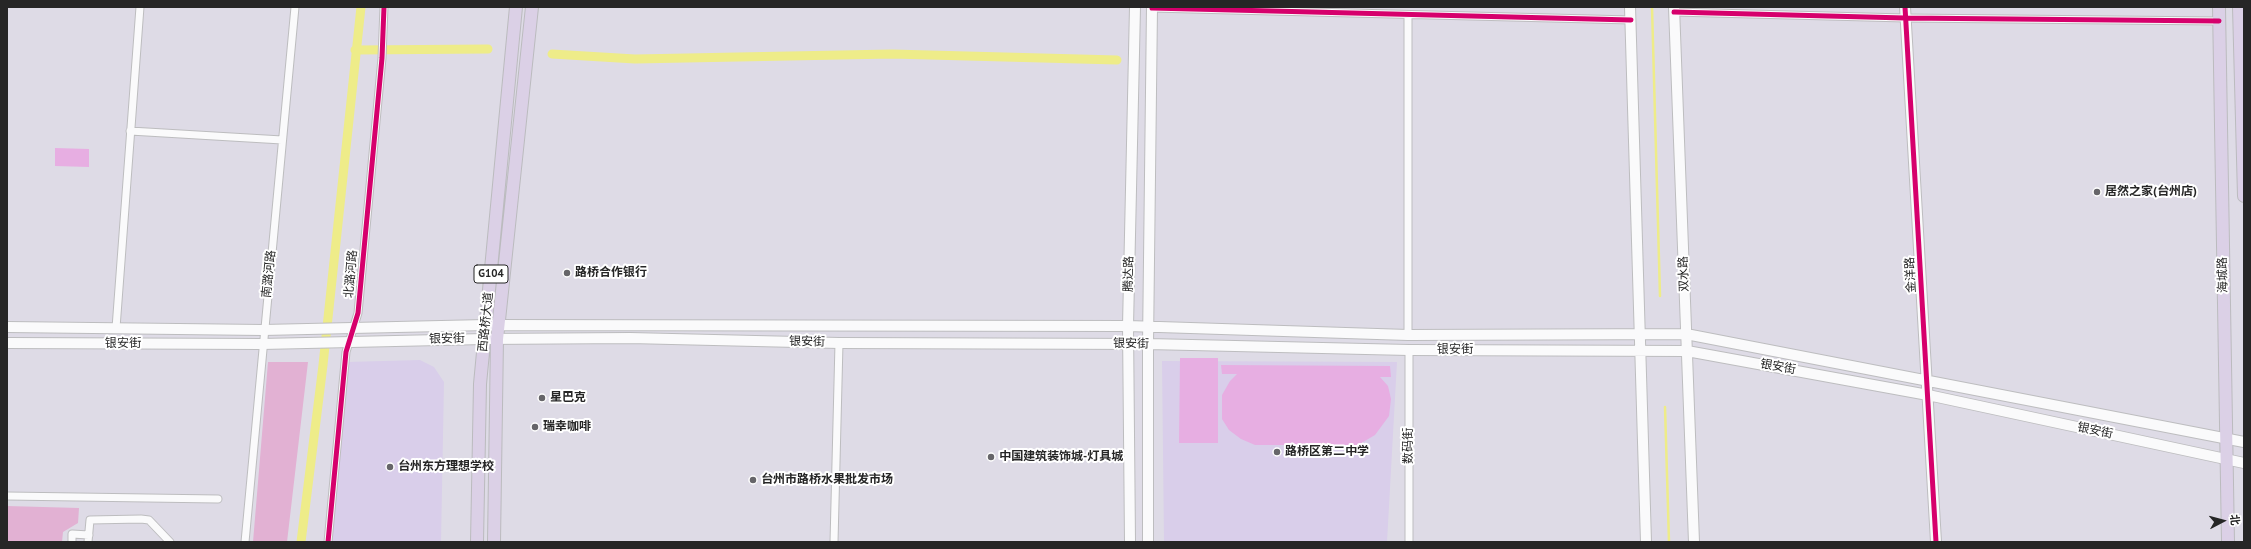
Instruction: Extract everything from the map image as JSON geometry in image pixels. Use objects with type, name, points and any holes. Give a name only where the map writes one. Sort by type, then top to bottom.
[{"type":"main road","name":"西路桥大道","points":[[478,542],[480,384],[516,7]]},
{"type":"main road","name":"西路桥大道","points":[[494,542],[497,339],[532,7]]},
{"type":"main road","name":"腾达路","points":[[1130,542],[1128,326],[1135,7]]},
{"type":"main road","points":[[1630,7],[1646,542]]},
{"type":"main road","name":"金洋路","points":[[1905,7],[1936,542]]},
{"type":"main road","name":"海城路","points":[[2219,7],[2225,459],[2228,542]]},
{"type":"main road","points":[[2239,7],[2244,196]]},
{"type":"main road","name":"腾达路","points":[[1148,542],[1148,344],[1152,8]]},
{"type":"main road","name":"双水路","points":[[1674,10],[1694,542]]},
{"type":"main road","name":"银安街","points":[[7,327],[264,330],[486,324],[1128,326],[1408,335],[1686,334],[2244,442]]},
{"type":"main road","name":"银安街","points":[[7,343],[262,344],[484,338],[630,338],[839,343],[1129,343],[1409,350],[1688,351],[1928,395],[2244,463]]},
{"type":"street","points":[[116,328],[140,7]]},
{"type":"street","name":"南潞河路","points":[[245,542],[262,344],[295,7]]},
{"type":"street","name":"北潞河路","points":[[328,542],[346,342],[349,328],[358,314],[382,58],[384,7]]},
{"type":"street","points":[[1152,8],[1631,20]]},
{"type":"street","points":[[1674,10],[1906,18],[2219,21]]},
{"type":"street","points":[[1408,15],[1408,335]]},
{"type":"street","points":[[130,131],[282,140]]},
{"type":"street","points":[[834,542],[839,343]]},
{"type":"street","name":"数码街","points":[[1409,350],[1409,542]]},
{"type":"street","points":[[7,496],[218,499]]},
{"type":"street","points":[[72,542],[72,534],[89,538],[90,520],[141,519],[149,520],[170,542]]},
{"type":"shaded area","points":[[55,148],[89,149],[89,167],[55,166]]},
{"type":"shaded area","points":[[1180,358],[1218,358],[1218,443],[1179,443]]},
{"type":"shaded area","name":"台州东方理想学校","points":[[420,360],[434,367],[444,382],[441,542],[329,542],[347,362]]},
{"type":"shaded area","name":"路桥区第二中学","points":[[1162,361],[1397,362],[1387,542],[1164,542]]},
{"type":"shaded area","points":[[268,362],[308,362],[287,542],[253,542]]},
{"type":"shaded area","points":[[1221,365],[1390,366],[1391,377],[1380,377],[1388,386],[1391,399],[1389,416],[1375,435],[1358,445],[1255,445],[1241,439],[1229,430],[1222,419],[1222,395],[1230,381],[1237,374],[1222,374]]},
{"type":"shaded area","points":[[7,506],[79,508],[78,523],[63,532],[62,542],[7,542]]},
{"type":"waterway","points":[[301,542],[323,365],[361,7]]},
{"type":"waterway","points":[[1652,7],[1660,296]]},
{"type":"waterway","points":[[355,50],[488,49]]},
{"type":"waterway","points":[[552,54],[635,59],[892,54],[1117,60]]},
{"type":"waterway","points":[[1665,407],[1669,542]]},
{"type":"cycle path","points":[[328,542],[346,352],[358,313],[382,58],[384,7]]},
{"type":"cycle path","points":[[1905,7],[1936,542]]},
{"type":"cycle path","points":[[1152,8],[1631,20]]},
{"type":"cycle path","points":[[1674,12],[1905,18],[2219,21]]},
{"type":"place","name":"居然之家(台州店)","points":[[2097,192]]},
{"type":"place","name":"路桥合作银行","points":[[567,273]]},
{"type":"place","name":"星巴克","points":[[542,398]]},
{"type":"place","name":"瑞幸咖啡","points":[[535,427]]},
{"type":"place","name":"路桥区第二中学","points":[[1277,452]]},
{"type":"place","name":"中国建筑装饰城-灯具城","points":[[991,457]]},
{"type":"place","name":"台州东方理想学校","points":[[390,467]]},
{"type":"place","name":"台州市路桥水果批发市场","points":[[753,480]]}]
